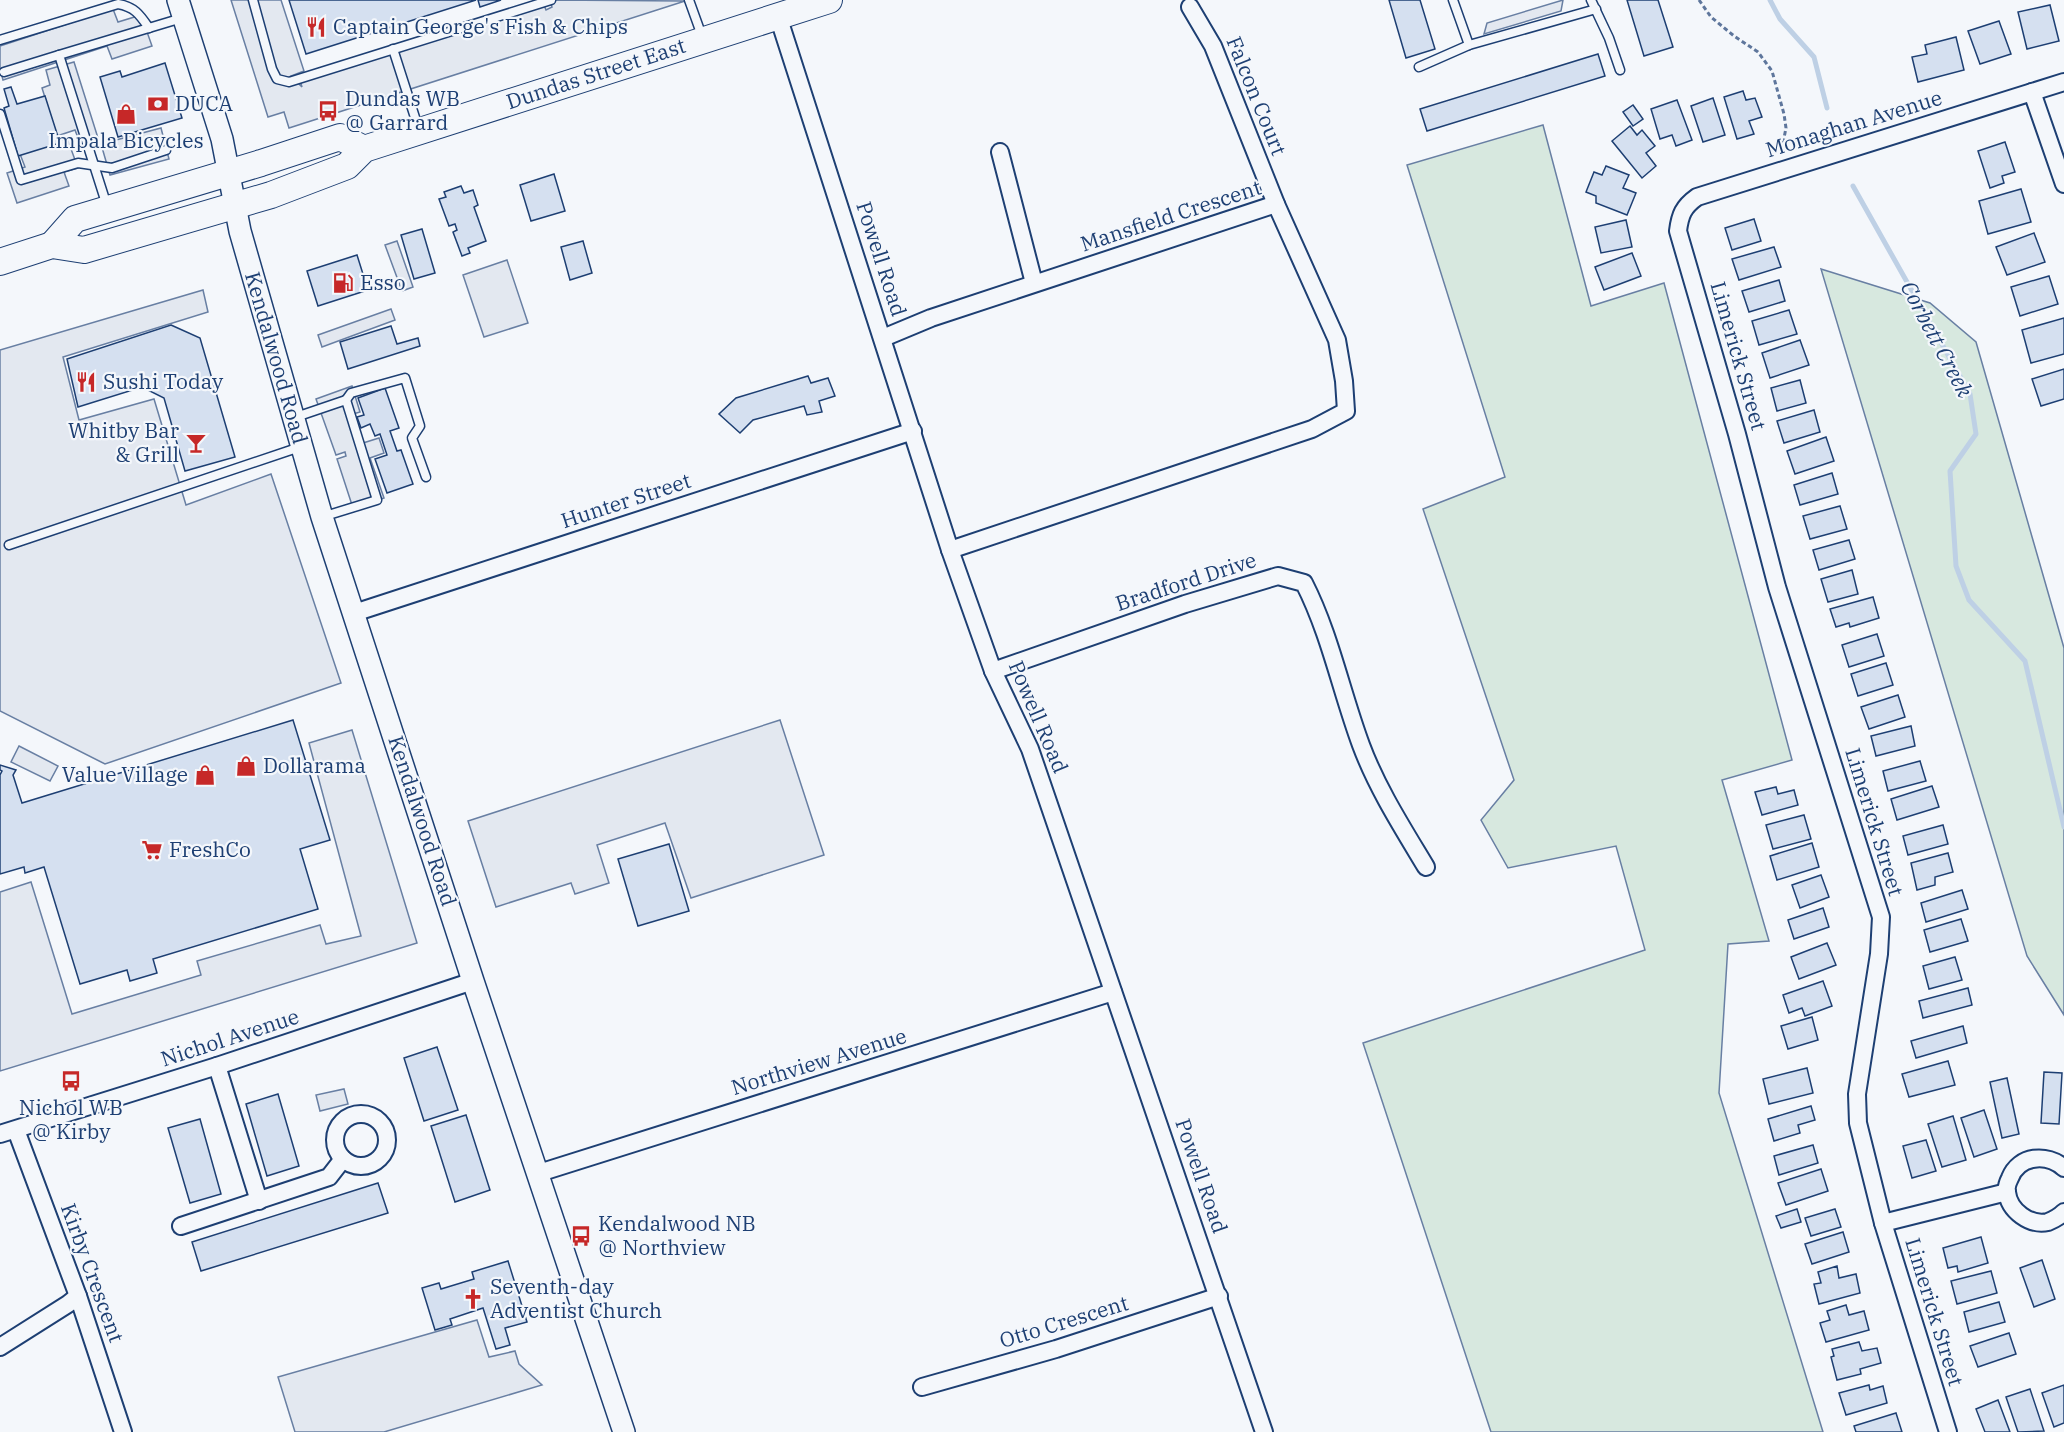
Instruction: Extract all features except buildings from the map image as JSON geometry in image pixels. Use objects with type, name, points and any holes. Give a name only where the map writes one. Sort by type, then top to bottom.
[{"type":"main road","name":"Dundas Street East","points":[[0,262],[51,245],[84,250],[272,195],[347,166],[364,148],[829,0]]},
{"type":"main road","name":"Dundas Street East","points":[[51,245],[75,219],[340,137],[364,148]]},
{"type":"street","name":"Falcon Court","points":[[1190,7],[1213,46],[1276,204]]},
{"type":"street","name":"Kendalwood Road","points":[[180,9],[222,139],[234,206],[292,418],[322,517],[473,981],[624,1432]]},
{"type":"street","name":"Powell Road","points":[[778,16],[950,550],[993,670],[1030,750],[1264,1432]]},
{"type":"street","name":"Monaghan Avenue","points":[[1678,231],[1680,217],[1686,205],[1697,197],[2064,82]]},
{"type":"street","points":[[2032,92],[2064,184]]},
{"type":"street","points":[[1000,152],[1034,283]]},
{"type":"street","name":"Mansfield Crescent","points":[[883,338],[931,318],[1276,204],[1337,340],[1346,411],[1312,429],[950,550]]},
{"type":"street","name":"Limerick Street","points":[[1678,231],[1737,434],[1778,587],[1881,917],[1879,954],[1857,1094],[1858,1123],[1883,1223],[1948,1432]]},
{"type":"street","name":"Hunter Street","points":[[354,613],[913,431]]},
{"type":"street","name":"Bradford Drive","points":[[993,670],[1185,604],[1278,576],[1304,583],[1318,611],[1343,692],[1376,782],[1426,867]]},
{"type":"street","name":"Nichol Avenue","points":[[8,1132],[473,981]]},
{"type":"street","name":"Northview Avenue","points":[[539,1173],[1113,992]]},
{"type":"street","points":[[217,1066],[259,1201]]},
{"type":"street","name":"Kirby Crescent","points":[[8,1132],[78,1296],[123,1432]]},
{"type":"street","points":[[2064,1168],[2057,1162],[2043,1157],[2029,1160],[2019,1165],[2012,1174],[2007,1192],[2014,1208],[2022,1216],[2035,1222],[2049,1221],[2064,1212]]},
{"type":"street","points":[[181,1226],[328,1177],[343,1159]]},
{"type":"street","points":[[1883,1223],[2007,1192]]},
{"type":"street","points":[[0,1347],[78,1296]]},
{"type":"street","name":"Otto Crescent","points":[[922,1387],[1056,1349],[1219,1296]]},
{"type":"lane","points":[[253,0],[272,69],[277,79],[288,82],[551,0]]},
{"type":"lane","points":[[689,0],[703,40]]},
{"type":"lane","points":[[1454,0],[1469,45]]},
{"type":"lane","points":[[1591,0],[1620,70]]},
{"type":"lane","points":[[0,40],[118,4],[130,6],[149,28]]},
{"type":"lane","points":[[4,72],[149,28],[180,9]]},
{"type":"lane","points":[[1419,67],[1469,45],[1596,9]]},
{"type":"lane","points":[[393,49],[419,130]]},
{"type":"lane","points":[[58,55],[108,209]]},
{"type":"lane","points":[[0,114],[21,180],[78,163],[112,168],[166,150]]},
{"type":"lane","points":[[292,418],[346,400],[351,393],[405,378],[420,426],[412,438],[426,477]]},
{"type":"lane","points":[[322,517],[377,500],[346,400]]},
{"type":"lane","points":[[9,545],[301,447]]},
{"type":"path","points":[[1699,0],[1711,17],[1758,52],[1772,71],[1786,128],[1777,172]]},
{"type":"shaded area","points":[[231,0],[281,0],[304,71],[291,76],[302,87],[299,77],[542,0],[546,10],[552,7],[550,0],[685,1],[289,128],[284,112],[268,117]]},
{"type":"shaded area","points":[[1563,0],[1561,11],[1484,34],[1487,23]]},
{"type":"shaded area","points":[[113,9],[118,22],[141,15],[152,46],[112,59],[107,46],[3,80],[0,69],[0,46]]},
{"type":"shaded area","points":[[74,62],[98,138],[80,143],[75,130],[57,136],[42,88],[50,85],[46,70]]},
{"type":"shaded area","points":[[1543,125],[1591,306],[1664,283],[1792,760],[1722,780],[1769,941],[1728,944],[1719,1093],[1823,1432],[1491,1432],[1363,1043],[1645,950],[1616,846],[1508,868],[1481,820],[1514,780],[1423,509],[1505,477],[1407,165]]},
{"type":"shaded area","points":[[161,128],[169,159],[110,175],[101,144]]},
{"type":"shaded area","points":[[67,138],[78,168],[64,172],[69,186],[17,203],[7,173],[25,167],[20,154]]},
{"type":"shaded area","points":[[397,241],[413,287],[402,291],[385,245]]},
{"type":"shaded area","points":[[507,260],[528,323],[484,337],[463,275]]},
{"type":"shaded area","points":[[1821,269],[1930,303],[1976,342],[2064,648],[2064,1015],[2027,956]]},
{"type":"shaded area","points":[[203,290],[208,312],[63,357],[79,420],[154,399],[186,505],[271,474],[341,683],[105,764],[0,711],[0,350]]},
{"type":"shaded area","points":[[391,309],[395,320],[322,347],[318,335]]},
{"type":"shaded area","points":[[352,386],[360,412],[353,414],[363,443],[379,438],[384,453],[370,458],[384,498],[353,508],[337,459],[346,456],[345,452],[336,455],[316,399]]},
{"type":"shaded area","points":[[780,720],[824,855],[691,898],[665,823],[597,845],[609,883],[575,894],[571,883],[496,907],[468,821]]},
{"type":"shaded area","points":[[352,730],[417,943],[0,1071],[0,892],[31,882],[72,1014],[201,975],[197,961],[320,925],[326,944],[361,936],[309,743]]},
{"type":"shaded area","points":[[19,746],[58,766],[50,781],[11,762]]},
{"type":"shaded area","points":[[344,1089],[348,1104],[320,1111],[316,1095]]},
{"type":"shaded area","points":[[477,1320],[489,1357],[515,1351],[519,1364],[542,1385],[384,1432],[295,1432],[278,1377]]},
{"type":"waterway","name":"Corbett Creek","points":[[1770,0],[1780,19],[1814,57],[1827,108]]},
{"type":"waterway","name":"Corbett Creek","points":[[1853,186],[1970,394],[1976,434],[1950,471],[1956,566],[1969,600],[2025,661],[2064,827]]},
{"type":"place","name":"Captain George's Fish & Chips","points":[[316,27]]},
{"type":"place","name":"DUCA","points":[[158,104]]},
{"type":"place","name":"Dundas WB @ Garrard","points":[[328,111]]},
{"type":"place","name":"Impala Bicycles","points":[[126,114]]},
{"type":"place","name":"Esso","points":[[343,283]]},
{"type":"place","name":"Sushi Today","points":[[86,382]]},
{"type":"place","name":"Whitby Bar & Grill","points":[[196,443]]},
{"type":"place","name":"Dollarama","points":[[246,766]]},
{"type":"place","name":"Value Village","points":[[205,775]]},
{"type":"place","name":"FreshCo","points":[[152,850]]},
{"type":"place","name":"Nichol WB @ Kirby","points":[[71,1081]]},
{"type":"place","name":"Kendalwood NB @ Northview","points":[[581,1236]]},
{"type":"place","name":"Seventh-day Adventist Church","points":[[473,1299]]}]
